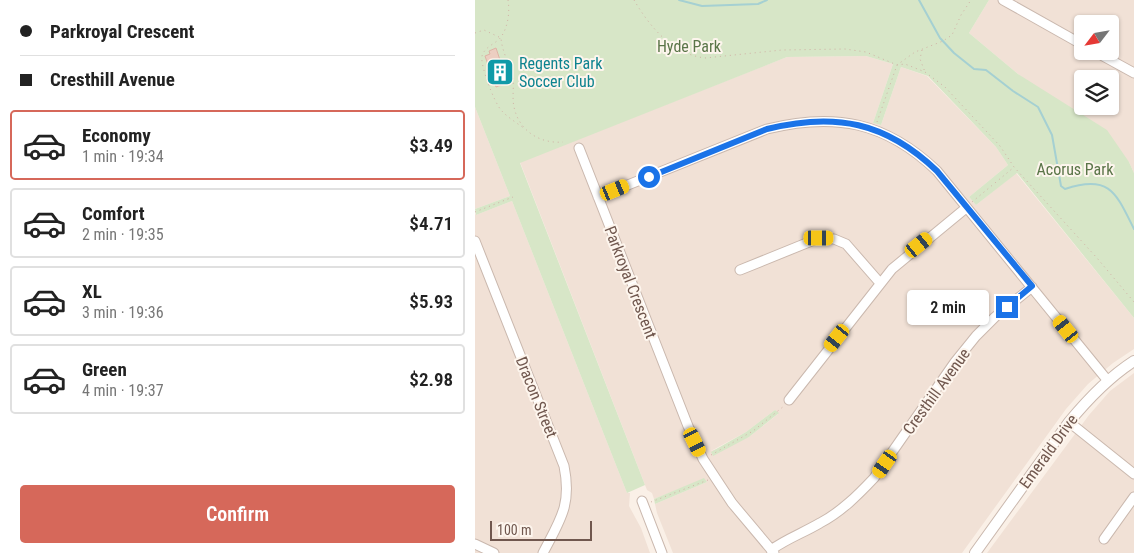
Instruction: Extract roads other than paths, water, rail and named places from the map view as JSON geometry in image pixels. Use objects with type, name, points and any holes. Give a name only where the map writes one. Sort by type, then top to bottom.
[{"type":"street","points":[[1003,0],[1074,39]]},
{"type":"street","points":[[1111,60],[1134,73]]},
{"type":"street","points":[[598,197],[767,129],[787,124],[810,120],[829,121],[850,123],[874,129],[889,135],[921,156],[937,171],[1108,381]]},
{"type":"street","name":"Parkroyal Crescent","points":[[579,148],[688,426],[703,459],[732,503],[772,551]]},
{"type":"street","points":[[789,400],[880,283],[904,258],[966,208]]},
{"type":"street","points":[[740,270],[819,238],[834,239],[846,244],[880,283]]},
{"type":"street","name":"Dracon Street","points":[[475,241],[564,466],[568,484],[567,501],[562,516],[543,553]]},
{"type":"street","name":"Cresthill Avenue","points":[[772,551],[782,542],[839,511],[858,495],[874,478],[955,362],[976,336],[995,317],[1032,286]]},
{"type":"street","name":"Emerald Drive","points":[[975,553],[1069,422],[1084,404],[1108,381],[1134,361]]},
{"type":"street","points":[[1069,422],[1134,474]]},
{"type":"street","points":[[1104,539],[1134,497]]},
{"type":"street","points":[[643,503],[662,553]]},
{"type":"street","points":[[475,544],[494,553]]},
{"type":"waterway","points":[[679,0],[702,6],[758,4],[767,0]]},
{"type":"waterway","points":[[919,0],[940,38],[954,53],[974,69],[986,70],[1038,107],[1052,135],[1061,186],[1065,189],[1092,184],[1110,190],[1122,205],[1134,229]]},
{"type":"place","name":"Regents Park Soccer Club","points":[[500,72]]},
{"type":"park label","name":"Hyde Park","points":[[689,46]]},
{"type":"park label","name":"Acorus Park","points":[[1075,169]]}]
